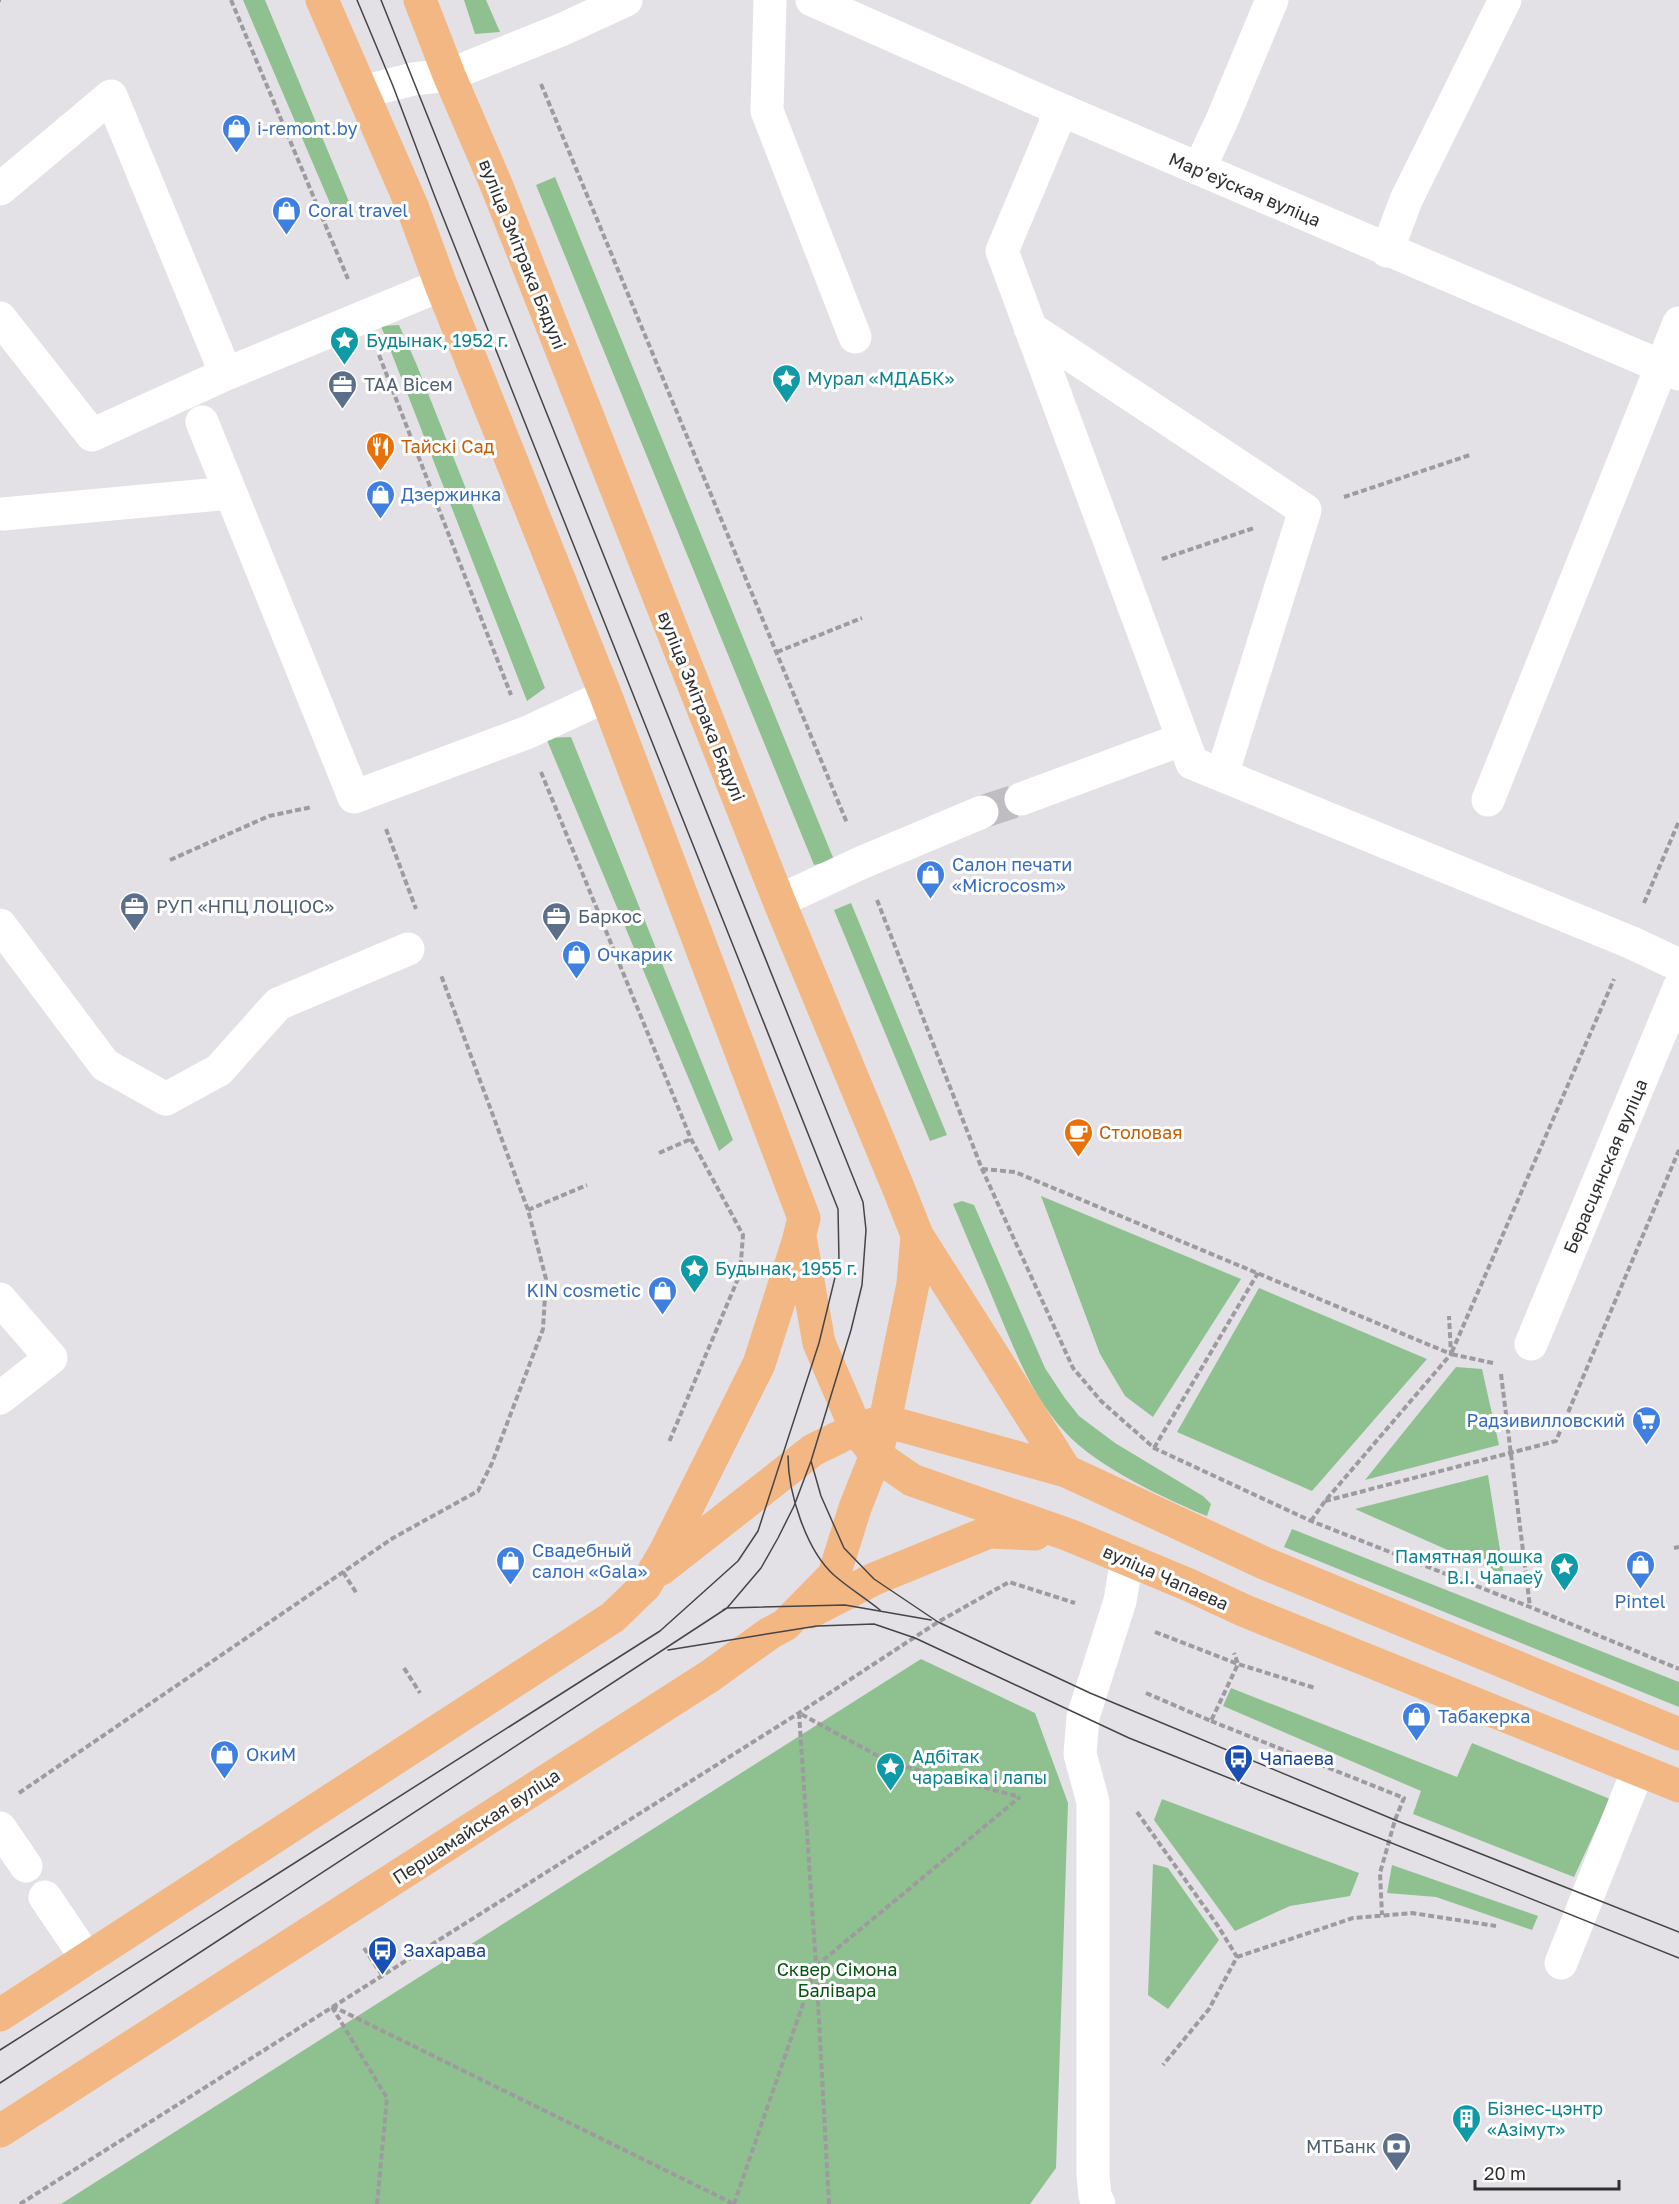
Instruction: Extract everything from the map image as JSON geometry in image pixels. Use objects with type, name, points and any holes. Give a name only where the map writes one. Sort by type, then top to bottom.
[{"type":"main road","points":[[0,2015],[613,1617],[645,1586],[664,1554],[759,1364],[804,1218],[606,696],[441,285],[408,195],[322,0]]},
{"type":"main road","name":"вуліца Змітрака Бядулі","points":[[420,0],[449,75],[501,195],[779,901],[917,1235],[913,1284],[871,1425],[876,1455]]},
{"type":"main road","points":[[800,1233],[819,1343],[871,1425]]},
{"type":"main road","points":[[917,1235],[1066,1472]]},
{"type":"main road","points":[[649,1578],[813,1450],[871,1425],[1066,1472],[1264,1563],[1679,1734]]},
{"type":"main road","name":"вуліца Чапаева","points":[[876,1455],[912,1479],[1070,1535],[1245,1611],[1679,1786]]},
{"type":"main road","name":"Першамайская вуліца","points":[[0,2131],[664,1706],[785,1625],[834,1575],[855,1508],[876,1455]]},
{"type":"main road","points":[[785,1625],[874,1579],[989,1532],[1070,1535]]},
{"type":"street","points":[[363,92],[413,79],[449,75],[561,30],[626,0]]},
{"type":"street","points":[[770,0],[767,111],[855,337]]},
{"type":"street","name":"Марʼеўская вуліца","points":[[812,0],[1198,169],[1670,370]]},
{"type":"street","points":[[1198,169],[1222,120],[1272,0]]},
{"type":"street","points":[[1387,250],[1406,200],[1505,0]]},
{"type":"street","points":[[0,189],[111,96],[226,374]]},
{"type":"street","points":[[1057,108],[1055,125],[1002,250],[1192,763],[1630,942],[1679,965]]},
{"type":"street","points":[[0,318],[92,435],[226,374],[441,285]]},
{"type":"street","points":[[1488,800],[1670,370],[1679,323]]},
{"type":"street","points":[[1030,328],[1305,510],[1222,775]]},
{"type":"street","points":[[202,422],[230,493],[363,794],[526,733],[606,696]]},
{"type":"street","points":[[3,514],[230,493]]},
{"type":"street","points":[[1021,799],[1183,739]]},
{"type":"street","points":[[779,901],[862,862],[982,812]]},
{"type":"street","points":[[0,925],[105,1065],[166,1099],[219,1070],[278,1004],[408,949]]},
{"type":"street","name":"Берасцянская вуліца","points":[[1531,1344],[1679,988]]},
{"type":"street","points":[[0,1299],[51,1358],[0,1398]]},
{"type":"street","points":[[1099,2204],[1095,2196],[1093,2175],[1093,1802],[1080,1754],[1083,1717],[1120,1601],[1127,1559]]},
{"type":"street","points":[[1561,1963],[1638,1770]]},
{"type":"street","points":[[5,1813],[26,1866]]},
{"type":"street","points":[[45,1897],[87,1959]]},
{"type":"path","points":[[231,0],[364,316],[526,733],[691,1139],[743,1235],[740,1274],[669,1444]]},
{"type":"path","points":[[539,81],[777,652],[982,1169],[1073,1368],[1101,1401],[1154,1448],[1311,1521],[1530,1606],[1679,1669]]},
{"type":"path","points":[[777,652],[862,618]]},
{"type":"path","points":[[170,860],[269,816],[363,794],[417,912]]},
{"type":"path","points":[[5,1813],[343,1572],[393,1538],[478,1491],[492,1463],[543,1329],[546,1279],[528,1210],[438,967]]},
{"type":"path","points":[[659,1153],[691,1139]]},
{"type":"path","points":[[982,1169],[1015,1172],[1451,1354]]},
{"type":"path","points":[[528,1210],[587,1185]]},
{"type":"path","points":[[1154,1448],[1258,1273]]},
{"type":"path","points":[[1311,1521],[1325,1501],[1451,1354],[1449,1316]]},
{"type":"path","points":[[343,1572],[357,1594]]},
{"type":"path","points":[[20,2204],[799,1713],[938,1622],[1009,1582]]},
{"type":"path","points":[[1211,1721],[1238,1664],[1231,1647]]},
{"type":"path","points":[[404,1668],[423,1697]]},
{"type":"path","points":[[1146,1693],[1404,1798],[1395,1820],[1380,1873],[1382,1915]]},
{"type":"path","points":[[799,1713],[829,2204]]},
{"type":"path","points":[[331,2006],[734,2204],[816,1966],[1020,1797],[891,1763],[799,1713]]},
{"type":"path","points":[[1130,1803],[1218,1926],[1237,1957]]},
{"type":"path","points":[[1163,2066],[1209,2009],[1237,1957],[1353,1918],[1412,1913],[1496,1926]]},
{"type":"path","points":[[331,2006],[387,2098],[377,2204]]},
{"type":"green space","points":[[243,0],[265,0],[352,209],[335,215]]},
{"type":"green space","points":[[464,0],[486,0],[500,32],[475,34]]},
{"type":"green space","points":[[555,177],[834,860],[814,865],[536,185]]},
{"type":"green space","points":[[399,325],[545,688],[527,701],[381,326]]},
{"type":"green space","points":[[571,737],[733,1140],[719,1151],[546,738]]},
{"type":"green space","points":[[851,903],[947,1135],[930,1141],[834,910]]},
{"type":"green space","points":[[1041,1196],[1241,1279],[1153,1417],[1125,1396],[1100,1354]]},
{"type":"green space","points":[[962,1201],[974,1205],[1045,1368],[1064,1397],[1079,1416],[1115,1443],[1203,1496],[1211,1504],[1207,1516],[1152,1491],[1095,1458],[1066,1433],[1055,1420],[1035,1391],[1006,1329],[953,1204]]},
{"type":"green space","points":[[1259,1288],[1427,1359],[1312,1491],[1177,1432]]},
{"type":"green space","points":[[1456,1367],[1482,1369],[1499,1445],[1365,1480]]},
{"type":"green space","points":[[1488,1475],[1504,1575],[1355,1509]]},
{"type":"green space","points":[[1292,1529],[1679,1682],[1679,1707],[1284,1547]]},
{"type":"green space","name":"Сквер Сімона Балівара","points":[[921,1659],[1035,1713],[1068,1803],[1056,2168],[1030,2204],[61,2204]]},
{"type":"green space","points":[[1231,1688],[1457,1777],[1472,1743],[1610,1799],[1574,1877],[1413,1814],[1421,1791],[1223,1706]]},
{"type":"green space","points":[[1162,1799],[1359,1873],[1350,1896],[1290,1906],[1235,1931],[1154,1820]]},
{"type":"green space","points":[[1153,1864],[1168,1868],[1219,1940],[1168,2009],[1148,1995]]},
{"type":"green space","points":[[1392,1865],[1538,1916],[1532,1930],[1436,1897],[1387,1893]]},
{"type":"tunnel","points":[[982,812],[1021,799]]},
{"type":"tram line","points":[[0,2050],[660,1631],[738,1561],[758,1531],[819,1343],[839,1261],[838,1209],[357,0]]},
{"type":"tram line","points":[[0,2083],[727,1608],[761,1568],[794,1506],[811,1461],[851,1330],[862,1285],[866,1230],[863,1202],[381,0]]},
{"type":"tram line","points":[[788,1456],[795,1503],[815,1552],[835,1576],[880,1610]]},
{"type":"tram line","points":[[811,1461],[821,1496],[844,1548],[874,1579],[938,1622],[1090,1693],[1395,1820],[1679,1932]]},
{"type":"tram line","points":[[723,1610],[727,1608],[845,1605],[931,1620]]},
{"type":"tram line","points":[[668,1650],[817,1626],[874,1624],[915,1638],[1129,1738],[1679,1958]]},
{"type":"place","name":"i-remont.by","points":[[236,154]]},
{"type":"place","name":"Coral travel","points":[[287,236]]},
{"type":"place","name":"Будынак, 1952 г.","points":[[345,366]]},
{"type":"place","name":"Мурал «МДАБК»","points":[[786,404]]},
{"type":"place","name":"ТАА Вісем","points":[[343,410]]},
{"type":"place","name":"Тайскі Сад","points":[[380,472]]},
{"type":"place","name":"Дзержинка","points":[[380,520]]},
{"type":"place","name":"Салон печати «Microcosm»","points":[[931,900]]},
{"type":"place","name":"РУП «НПЦ ЛОЦІОС»","points":[[135,932]]},
{"type":"place","name":"Баркос","points":[[557,942]]},
{"type":"place","name":"Очкарик","points":[[576,980]]},
{"type":"place","name":"Столовая","points":[[1078,1158]]},
{"type":"place","name":"Будынак, 1955 г.","points":[[694,1294]]},
{"type":"place","name":"KIN cosmetic","points":[[662,1316]]},
{"type":"place","name":"Радзивилловский","points":[[1646,1446]]},
{"type":"place","name":"Свадебный салон «Gala»","points":[[511,1586]]},
{"type":"place","name":"Pintel","points":[[1640,1590]]},
{"type":"place","name":"Памятная дошка В.І. Чапаеў","points":[[1564,1592]]},
{"type":"place","name":"Табакерка","points":[[1417,1742]]},
{"type":"place","name":"ОкиМ","points":[[225,1780]]},
{"type":"place","name":"Чапаева","points":[[1239,1784]]},
{"type":"place","name":"Адбітак чаравіка і лапы","points":[[891,1792]]},
{"type":"place","name":"Захарава","points":[[382,1976]]},
{"type":"place","name":"Бізнес-цэнтр «Азімут»","points":[[1466,2144]]},
{"type":"place","name":"МТБанк","points":[[1397,2172]]}]
